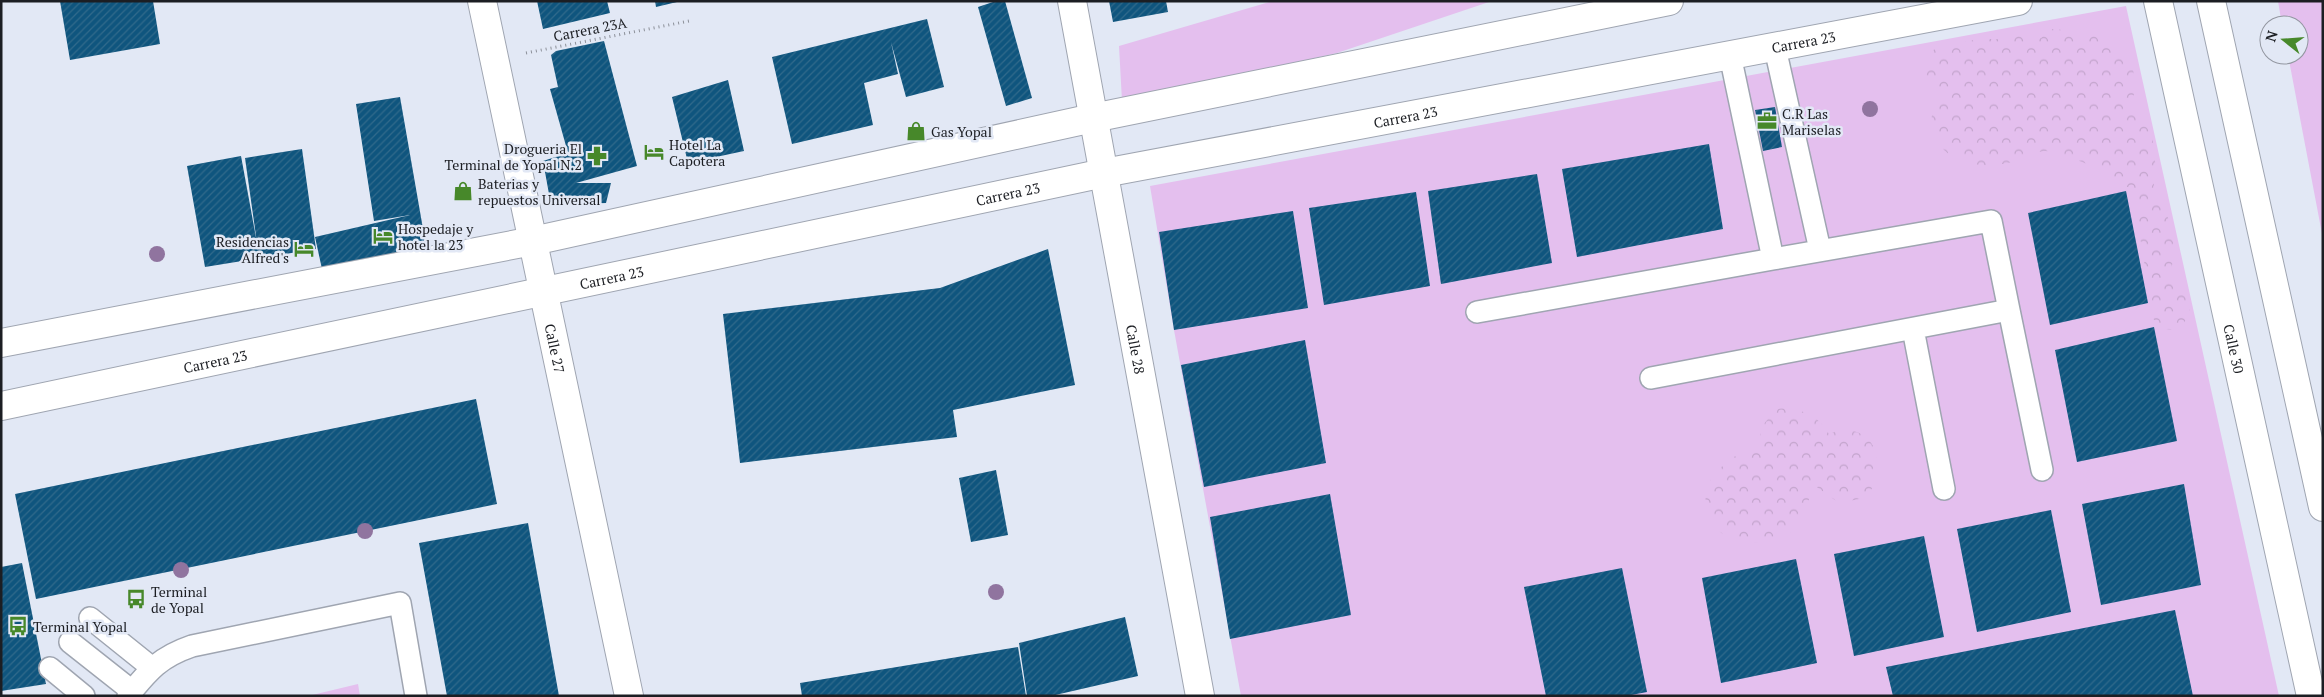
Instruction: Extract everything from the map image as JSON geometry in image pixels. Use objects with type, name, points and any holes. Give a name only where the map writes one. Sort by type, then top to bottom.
[{"type":"street","name":"Calle 27","points":[[482,1],[629,696]]},
{"type":"street","name":"Calle 28","points":[[1072,1],[1200,696]]},
{"type":"street","points":[[1,343],[533,241],[1093,118],[1669,1]]},
{"type":"street","name":"Carrera 23","points":[[1,406],[1104,173],[2018,1]]},
{"type":"street","name":"Calle 30","points":[[2158,1],[2311,696]]},
{"type":"street","points":[[2212,1],[2323,507]]},
{"type":"lane","points":[[1775,48],[1820,250]]},
{"type":"lane","points":[[1730,55],[1773,259]]},
{"type":"lane","points":[[1477,312],[1990,221],[2042,470]]},
{"type":"lane","points":[[1652,378],[2009,310]]},
{"type":"lane","points":[[1913,329],[1944,489]]},
{"type":"lane","points":[[70,642],[131,693],[151,667],[171,654],[217,640],[400,603],[416,696]]},
{"type":"lane","points":[[90,618],[151,667]]},
{"type":"lane","points":[[50,668],[84,696]]},
{"type":"path","name":"Carrera 23A","points":[[494,59],[690,21]]},
{"type":"green space","points":[[1273,1],[1492,1],[1337,53],[1122,101],[1119,46]]},
{"type":"green space","points":[[2278,1],[2323,1],[2323,239],[2290,65],[2309,65],[2309,15],[2280,15]]},
{"type":"green space","points":[[2126,6],[2279,696],[1241,696],[1174,330],[1150,186]]},
{"type":"green space","points":[[2051,29],[2077,32],[2106,39],[2121,47],[2129,57],[2134,74],[2135,104],[2146,120],[2154,146],[2155,173],[2153,191],[2166,213],[2173,238],[2172,277],[2185,294],[2190,305],[2185,321],[2175,329],[2164,329],[2155,322],[2152,316],[2151,303],[2157,284],[2149,277],[2145,269],[2145,259],[2150,250],[2143,246],[2140,240],[2145,231],[2137,225],[2137,220],[2141,214],[2133,202],[2132,187],[2114,187],[2100,169],[2045,151],[2012,162],[1986,165],[1973,164],[1951,156],[1942,148],[1935,137],[1931,120],[1936,104],[1942,94],[1932,89],[1923,79],[1926,61],[1935,48],[1979,39],[1999,39],[2014,32],[2030,34],[2041,38]]},
{"type":"green space","points":[[1791,408],[1813,416],[1829,434],[1840,431],[1852,431],[1860,433],[1867,438],[1872,444],[1877,460],[1878,469],[1874,485],[1864,498],[1839,503],[1814,485],[1802,518],[1789,534],[1767,541],[1752,543],[1743,543],[1729,539],[1715,526],[1710,518],[1707,508],[1706,490],[1710,481],[1725,463],[1758,443],[1763,425],[1776,409]]},
{"type":"green space","points":[[358,684],[360,696],[308,696]]},
{"type":"building","points":[[60,1],[153,1],[160,44],[70,60]]},
{"type":"building","points":[[537,1],[607,1],[610,13],[543,29]]},
{"type":"building","points":[[655,1],[677,1],[677,2],[656,7]]},
{"type":"building","points":[[996,1],[1005,1],[1032,98],[1006,106],[978,7]]},
{"type":"building","points":[[1109,1],[1166,1],[1168,12],[1113,22]]},
{"type":"building","points":[[927,19],[944,87],[906,97],[891,42],[898,74],[864,83],[873,125],[792,144],[772,57]]},
{"type":"building","points":[[604,41],[637,166],[576,183],[611,183],[606,203],[551,205],[543,161],[568,153],[550,89],[558,87],[551,55],[556,51]]},
{"type":"building","points":[[728,80],[744,151],[688,163],[672,97]]},
{"type":"building","points":[[400,97],[426,246],[322,269],[315,237],[410,215],[374,221],[356,104]]},
{"type":"building","name":"C.R Las Mariselas","points":[[1775,107],[1782,147],[1763,151],[1755,110]]},
{"type":"building","points":[[1709,144],[1723,229],[1577,257],[1562,169]]},
{"type":"building","points":[[302,149],[316,249],[205,267],[187,166],[241,156],[257,243],[245,158]]},
{"type":"building","points":[[1537,174],[1552,263],[1441,284],[1428,191]]},
{"type":"building","points":[[2126,191],[2148,303],[2050,325],[2028,213]]},
{"type":"building","points":[[1416,192],[1430,286],[1324,305],[1309,208]]},
{"type":"building","points":[[1293,211],[1308,308],[1174,330],[1159,232]]},
{"type":"building","points":[[1048,249],[1075,385],[953,410],[957,437],[740,463],[723,314],[940,288]]},
{"type":"building","points":[[2154,327],[2177,441],[2077,462],[2055,350]]},
{"type":"building","points":[[1305,340],[1326,463],[1204,487],[1181,365]]},
{"type":"building","points":[[476,399],[497,504],[36,599],[15,494]]},
{"type":"building","points":[[996,470],[1008,535],[971,542],[959,478]]},
{"type":"building","points":[[2184,484],[2201,585],[2101,605],[2082,504]]},
{"type":"building","points":[[1330,494],[1351,615],[1230,639],[1210,517]]},
{"type":"building","points":[[2051,510],[2071,612],[1977,632],[1957,529]]},
{"type":"building","points":[[528,523],[559,696],[447,696],[419,543]]},
{"type":"building","points":[[1924,536],[1944,637],[1854,656],[1834,554]]},
{"type":"building","points":[[1796,559],[1817,663],[1721,683],[1702,578]]},
{"type":"building","name":"Terminal Yopal","points":[[22,563],[46,684],[1,691],[1,567]]},
{"type":"building","points":[[1622,568],[1647,692],[1626,696],[1546,696],[1524,587]]},
{"type":"building","points":[[2175,610],[2193,696],[1893,696],[1886,667]]},
{"type":"building","points":[[1125,617],[1138,676],[1051,696],[1027,696],[1019,643]]},
{"type":"building","points":[[1018,647],[1026,696],[802,696],[800,683]]},
{"type":"place","name":"C.R Las Mariselas","points":[[1767,121]]},
{"type":"place","name":"Gas Yopal","points":[[916,131]]},
{"type":"place","name":"Hotel La Capotera","points":[[654,152]]},
{"type":"place","name":"Drogueria El Terminal de Yopal N.2","points":[[597,156]]},
{"type":"place","name":"Baterias y repuestos Universal","points":[[463,191]]},
{"type":"place","name":"Hospedaje y hotel la 23","points":[[383,236]]},
{"type":"place","name":"Residencias Alfred's","points":[[304,249]]},
{"type":"place","name":"Terminal de Yopal","points":[[136,599]]},
{"type":"place","name":"Terminal Yopal","points":[[18,626]]}]
